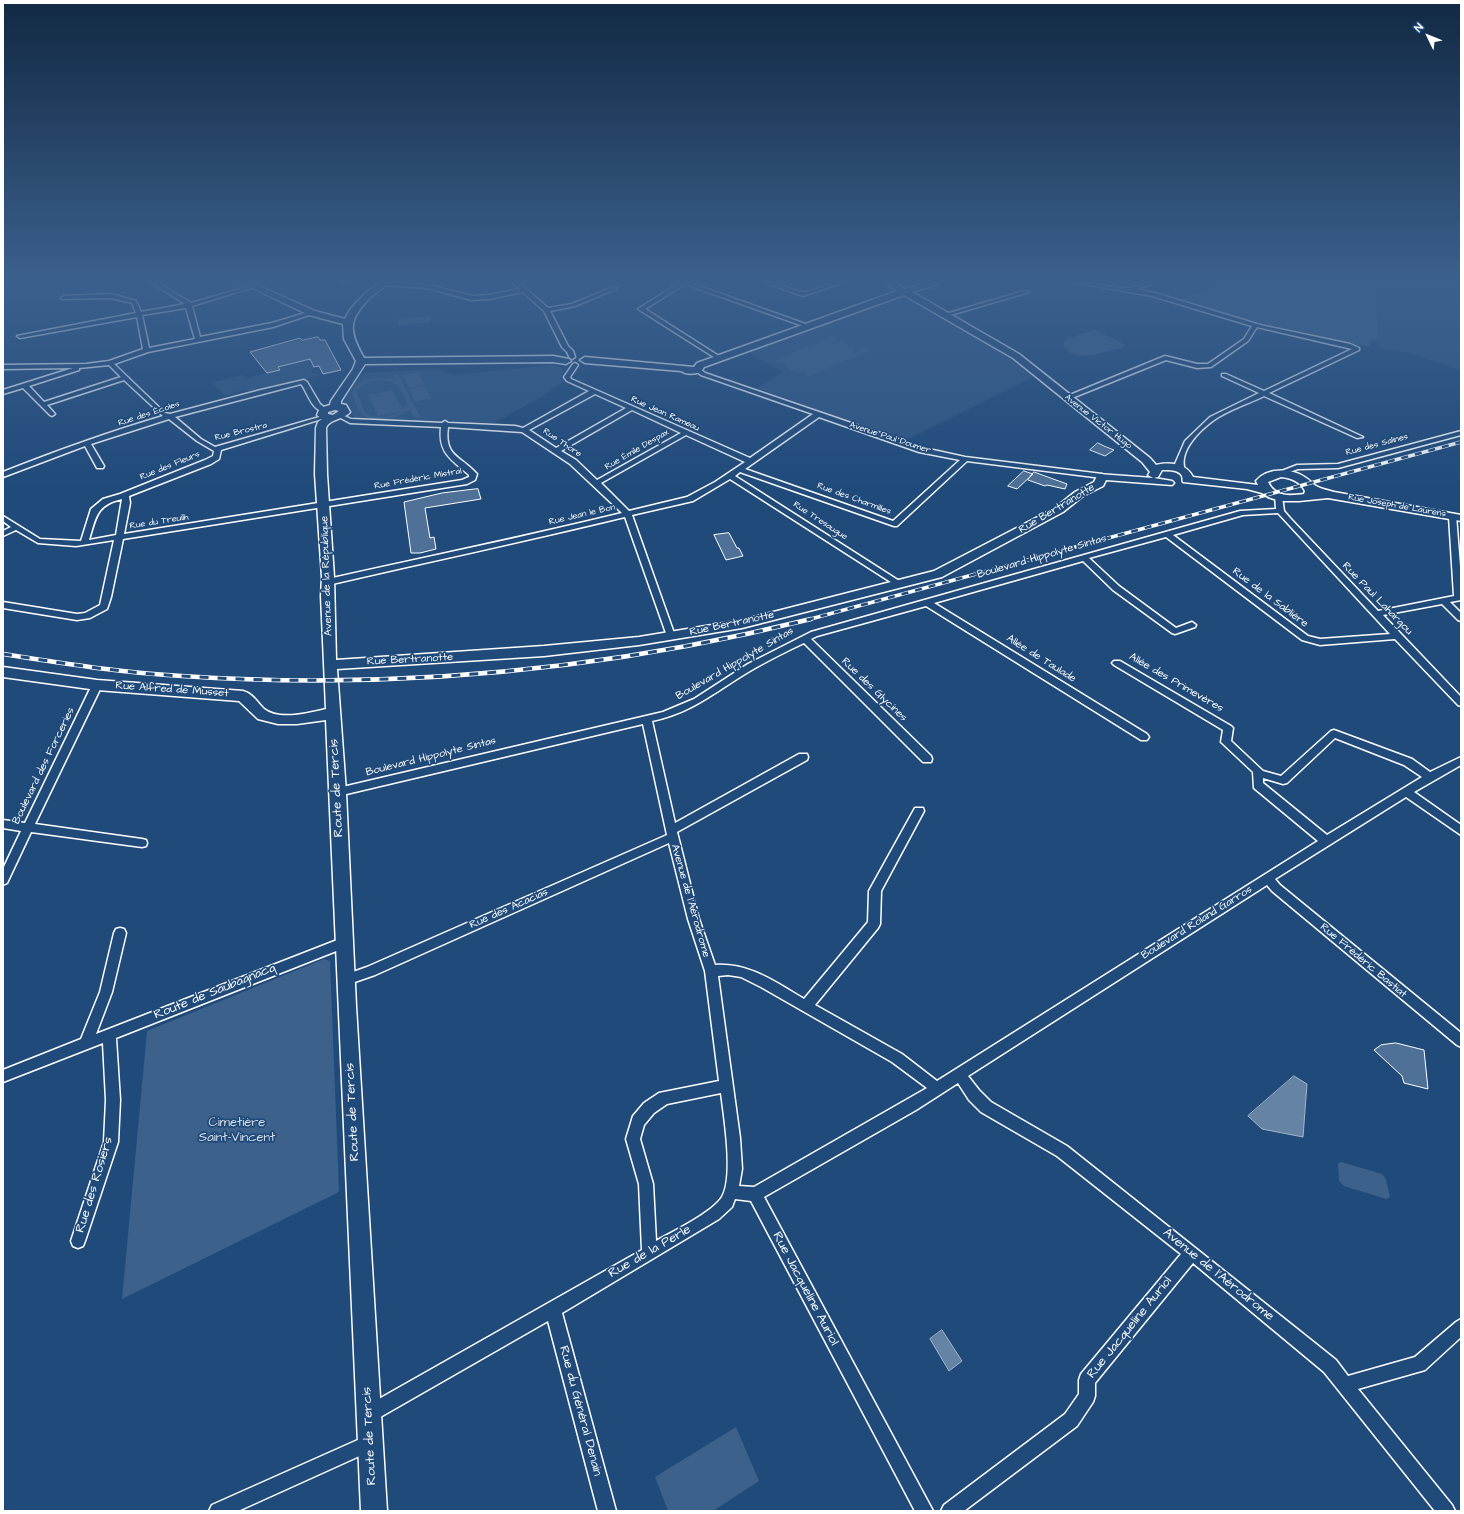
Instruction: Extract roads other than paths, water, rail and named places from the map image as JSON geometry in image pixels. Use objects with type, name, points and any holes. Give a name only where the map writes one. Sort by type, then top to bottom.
[{"type":"main road","points":[[356,353],[361,361],[553,359],[583,363],[585,360],[684,368],[688,371],[699,368],[734,353]]},
{"type":"main road","name":"Avenue Victor Hugo","points":[[1010,353],[1146,460],[1172,471]]},
{"type":"main road","name":"Avenue de la République","points":[[333,713],[326,596],[328,582],[325,505],[321,474],[322,424],[331,414],[339,396],[355,375],[361,361]]},
{"type":"main road","points":[[1168,483],[1157,479],[1172,471],[1247,486],[1265,485],[1278,497],[1292,500]]},
{"type":"main road","name":"Avenue Paul Doumer","points":[[1102,476],[1137,480],[1180,484],[1172,471],[1137,480]]},
{"type":"main road","points":[[1265,485],[1268,475],[1297,472],[1310,492]]},
{"type":"main road","name":"Rue Bertranotte","points":[[330,665],[544,651],[671,636],[742,624],[900,584],[945,571],[1034,524],[1099,484],[1102,476]]},
{"type":"main road","name":"Rue Joseph de Laurens","points":[[1292,500],[1310,492],[1457,518]]},
{"type":"main road","name":"Rue Alfred de Musset","points":[[3,672],[97,685],[243,696],[262,714],[271,718],[300,718],[333,713]]},
{"type":"main road","name":"Route de Tercis","points":[[333,713],[374,1511]]},
{"type":"street","points":[[3,367],[86,366],[110,363],[139,353]]},
{"type":"street","points":[[570,353],[571,361]]},
{"type":"street","points":[[711,353],[719,358]]},
{"type":"street","points":[[1067,398],[1165,358],[1197,366],[1209,366],[1228,353]]},
{"type":"street","points":[[1172,471],[1187,442],[1212,418],[1349,353]]},
{"type":"street","name":"Rue Jean Rameau","points":[[571,361],[567,377],[569,380],[750,462]]},
{"type":"street","name":"Rue Brostra","points":[[110,363],[163,414],[170,416],[199,440],[214,448],[331,414]]},
{"type":"street","points":[[3,392],[86,366]]},
{"type":"street","name":"Avenue Paul Doumer","points":[[699,368],[703,374],[922,450],[965,459],[1102,476]]},
{"type":"street","points":[[1224,375],[1359,437]]},
{"type":"street","points":[[43,404],[125,378]]},
{"type":"street","name":"Rue des Écoles","points":[[3,475],[41,459],[170,416],[219,401],[304,382],[317,406],[331,414]]},
{"type":"street","points":[[24,385],[52,414]]},
{"type":"street","points":[[524,430],[593,392]]},
{"type":"street","points":[[556,451],[631,408]]},
{"type":"street","name":"Rue Thore","points":[[331,414],[350,421],[445,423],[524,430],[573,462],[628,515],[671,636]]},
{"type":"street","name":"Rue Jean le Bon","points":[[328,582],[628,515],[690,499],[730,476],[818,414]]},
{"type":"street","name":"Rue Frédéric Mistral","points":[[325,505],[464,482],[472,478],[473,474],[447,452],[442,439],[445,423]]},
{"type":"street","name":"Rue Émile Despax","points":[[596,483],[685,433]]},
{"type":"street","name":"Rue des Salines","points":[[1297,472],[1338,466],[1461,433]]},
{"type":"street","points":[[88,444],[100,466]]},
{"type":"street","name":"Rue des Fleurs","points":[[84,543],[95,509],[106,501],[123,496],[208,462],[216,457],[218,448]]},
{"type":"street","name":"Rue des Charmilles","points":[[739,469],[894,524],[965,459]]},
{"type":"street","name":"Rue Tresaugue","points":[[730,476],[900,584]]},
{"type":"street","points":[[3,605],[77,617],[96,612],[104,607],[126,498],[123,496]]},
{"type":"street","points":[[1278,497],[1280,510]]},
{"type":"street","points":[[1280,510],[1292,500]]},
{"type":"street","name":"Rue du Treuilh","points":[[3,518],[38,541],[76,544],[325,505]]},
{"type":"street","name":"Boulevard Hippolyte Sintas","points":[[338,792],[477,760],[495,754],[621,724],[665,715],[697,701],[751,666],[804,638],[847,624],[1243,513],[1280,510]]},
{"type":"street","name":"Rue Paul Lahargou","points":[[1280,510],[1375,614],[1461,704]]},
{"type":"street","points":[[1375,614],[1460,598],[1457,518]]},
{"type":"street","points":[[3,534],[16,527]]},
{"type":"street","name":"Rue de la Sablière","points":[[1167,534],[1305,638],[1320,642],[1396,636]]},
{"type":"street","points":[[1084,558],[1116,588],[1175,631],[1192,625]]},
{"type":"street","name":"Allée de Taulade","points":[[926,602],[1144,737]]},
{"type":"street","points":[[1444,602],[1461,618]]},
{"type":"street","name":"Rue des Glycines","points":[[804,638],[927,759]]},
{"type":"street","name":"Allée des Primevères","points":[[1117,663],[1228,728],[1226,742],[1258,771],[1258,785],[1326,841]]},
{"type":"street","name":"Boulevard des Forceries","points":[[3,880],[97,685]]},
{"type":"street","name":"Avenue de l'Aérodrome","points":[[647,719],[671,833],[701,947],[711,971],[728,970],[742,972],[806,1006],[897,1058],[931,1083],[935,1090]]},
{"type":"street","points":[[1258,773],[1283,780],[1334,734],[1408,762],[1430,777]]},
{"type":"street","name":"Rue des Acacias","points":[[346,980],[371,971],[671,833],[803,757]]},
{"type":"street","name":"Boulevard Roland Garros","points":[[935,1090],[1326,841],[1430,777],[1461,761]]},
{"type":"street","points":[[1407,792],[1461,831]]},
{"type":"street","points":[[806,1006],[874,924],[875,891],[919,811]]},
{"type":"street","points":[[3,824],[142,843]]},
{"type":"street","name":"Rue Frédéric Bastiat","points":[[1268,878],[1276,888],[1461,1041]]},
{"type":"street","points":[[86,1043],[106,992],[120,933]]},
{"type":"street","name":"Route de Saubagnacq","points":[[3,1076],[344,942]]},
{"type":"street","name":"Rue de la Perle","points":[[369,1414],[553,1310],[714,1214],[727,1202],[731,1192],[735,1169],[711,971]]},
{"type":"street","name":"Rue des Rosiers","points":[[78,1241],[111,1142],[113,1100],[109,1034]]},
{"type":"street","name":"Avenue de l'Aérodrome","points":[[959,1074],[974,1095],[986,1107],[1062,1151],[1128,1202],[1330,1366],[1446,1511]]},
{"type":"street","points":[[649,1252],[646,1184],[633,1139],[638,1121],[649,1108],[664,1098],[726,1086]]},
{"type":"street","points":[[731,1192],[755,1194],[935,1090]]},
{"type":"street","name":"Rue Jacqueline Auriol","points":[[755,1194],[924,1511]]},
{"type":"street","name":"Rue Jacqueline Auriol","points":[[950,1511],[1071,1420],[1087,1396],[1087,1380],[1191,1254]]},
{"type":"street","name":"Rue du Général Denain","points":[[553,1310],[607,1511]]},
{"type":"street","points":[[1345,1385],[1419,1364],[1461,1327]]},
{"type":"street","points":[[218,1511],[323,1465],[370,1442]]},
{"type":"railway","points":[[809,620],[1461,442]]},
{"type":"railway","points":[[3,654],[160,675],[261,680],[420,678],[499,672],[578,663],[734,637],[809,620]]},
{"type":"park label","name":"Cimetière Saint-Vincent","points":[[237,1130]]}]
